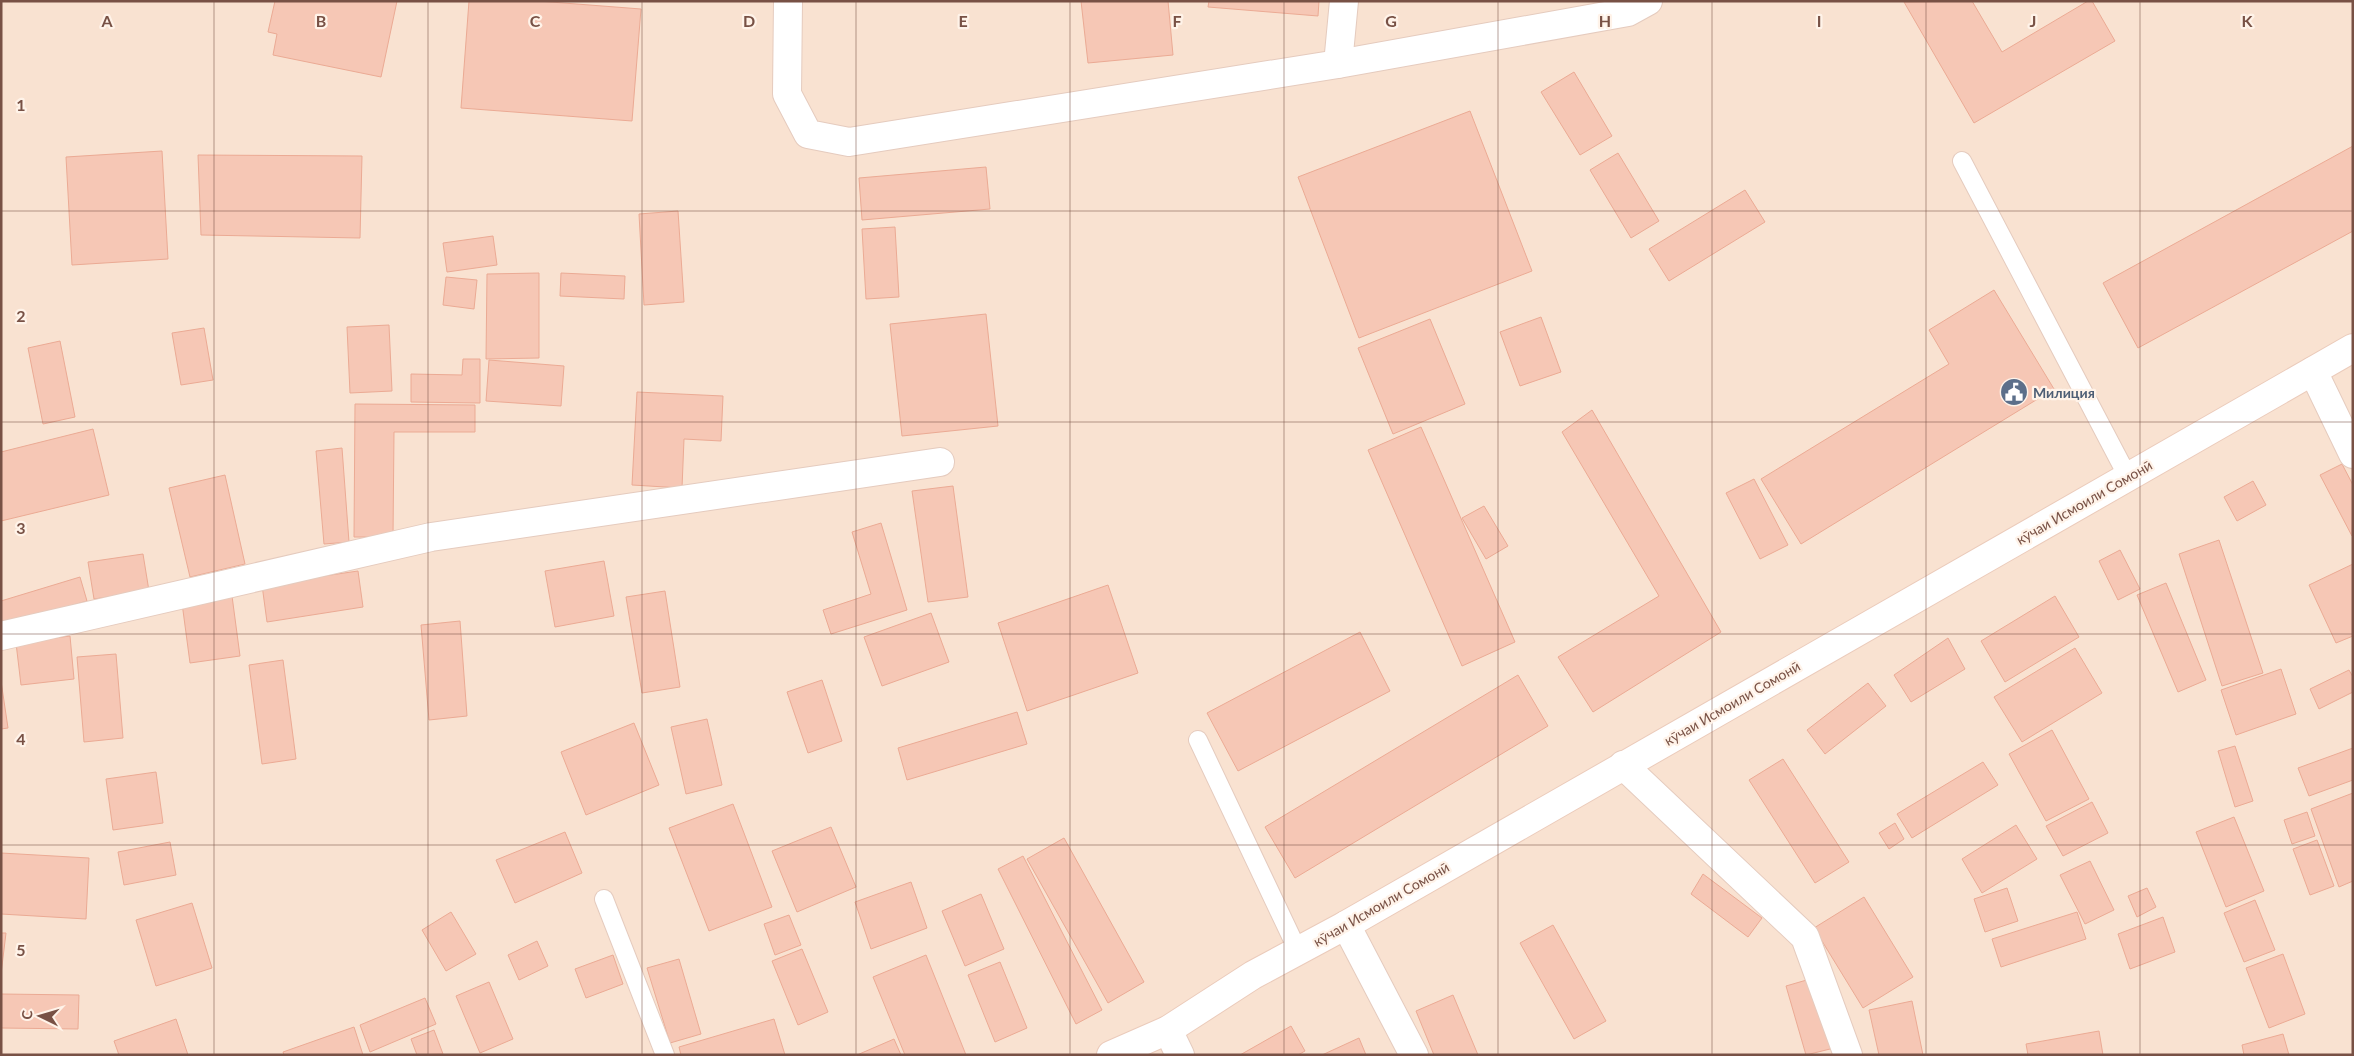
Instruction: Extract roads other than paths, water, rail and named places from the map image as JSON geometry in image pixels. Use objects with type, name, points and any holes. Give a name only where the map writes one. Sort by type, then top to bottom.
[{"type":"street","points":[[788,1],[787,94],[808,134],[849,142],[1338,64],[1628,12],[1648,1]]},
{"type":"street","points":[[1338,64],[1344,1]]},
{"type":"street","name":"кӯчаи Исмоили Сомонӣ","points":[[1111,1055],[1168,1030],[1253,975],[1346,925],[2353,348]]},
{"type":"street","points":[[2313,371],[2353,454]]},
{"type":"street","points":[[1,636],[431,537],[940,462]]},
{"type":"street","points":[[1623,765],[1805,937],[1848,1055]]},
{"type":"street","points":[[1346,925],[1414,1055]]},
{"type":"street","points":[[1168,1030],[1180,1055]]},
{"type":"lane","points":[[1962,161],[2128,477]]},
{"type":"lane","points":[[1198,740],[1298,951]]},
{"type":"lane","points":[[604,898],[665,1055]]},
{"type":"place","name":"Милиция","points":[[2014,392]]}]
